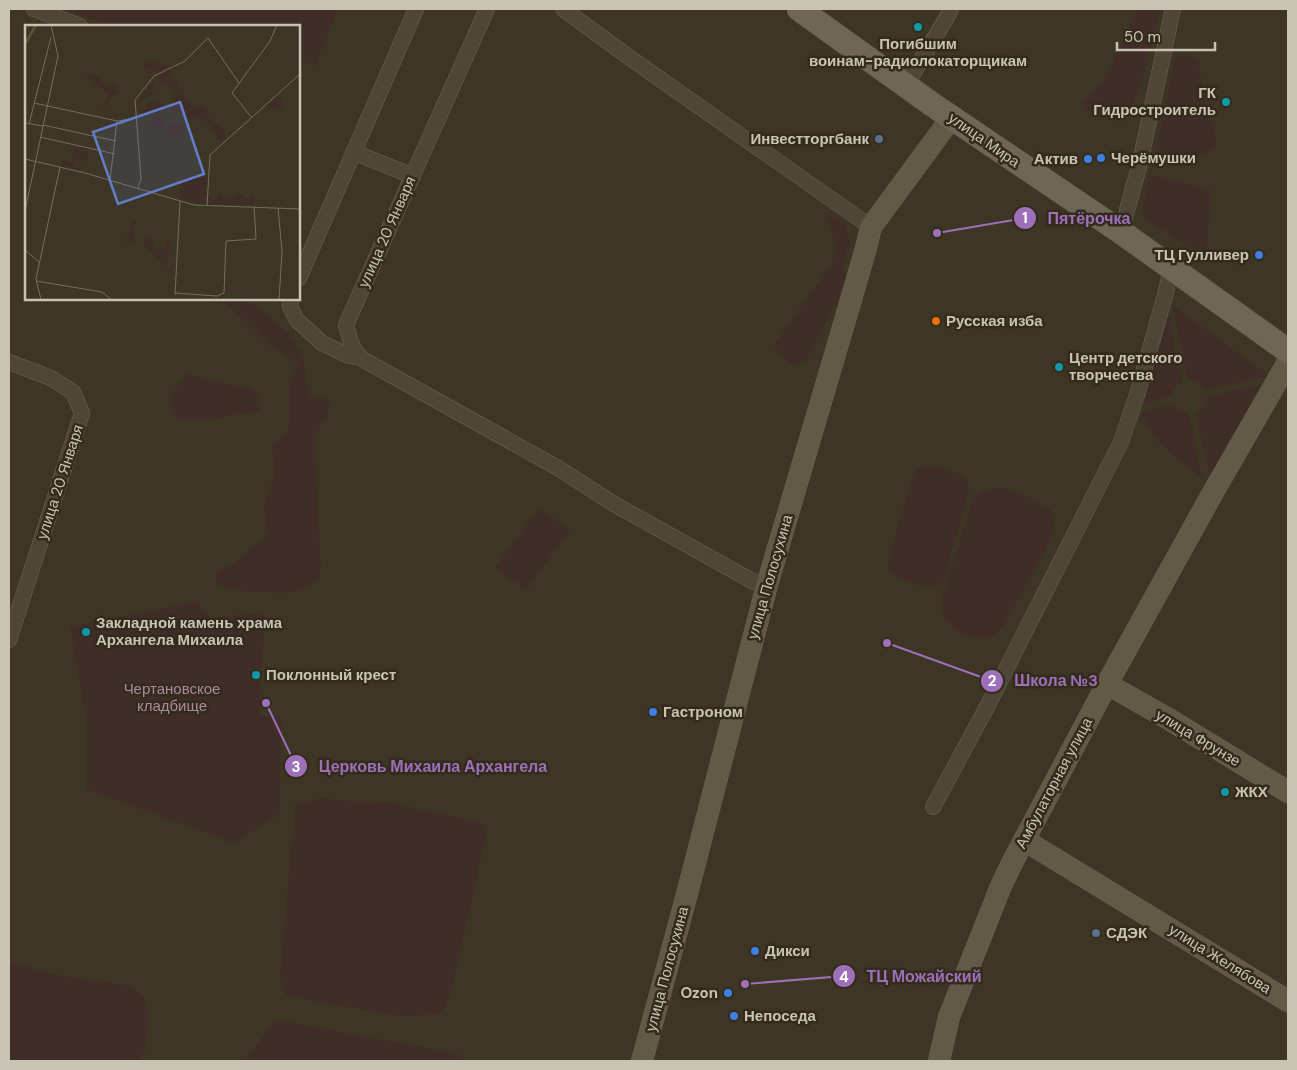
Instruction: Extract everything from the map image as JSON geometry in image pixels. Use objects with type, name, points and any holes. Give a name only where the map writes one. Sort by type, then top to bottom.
[{"type":"main road","name":"улица Мира","points":[[799,9],[952,117],[1121,232],[1288,351]]},
{"type":"street","points":[[34,9],[77,25]]},
{"type":"street","points":[[300,276],[416,9]]},
{"type":"street","name":"улица 20 Января","points":[[359,357],[346,325],[487,9]]},
{"type":"street","points":[[563,9],[870,227]]},
{"type":"street","points":[[906,85],[950,9]]},
{"type":"street","points":[[1121,232],[1139,167],[1173,9]]},
{"type":"street","name":"улица Полосухина","points":[[642,1061],[767,585],[866,248],[870,227],[952,117]]},
{"type":"street","points":[[353,152],[413,176]]},
{"type":"street","points":[[933,807],[988,705],[1121,442],[1137,395],[1171,268]]},
{"type":"street","points":[[291,300],[290,307],[297,320],[322,342],[350,356],[359,357],[558,468],[614,504],[754,582],[767,585]]},
{"type":"street","name":"улица 20 Января","points":[[9,362],[51,378],[73,392],[82,413],[9,640]]},
{"type":"street","name":"Амбулаторная улица","points":[[939,1061],[950,1017],[1001,886],[1107,684],[1288,362]]},
{"type":"street","name":"улица Фрунзе","points":[[1107,684],[1167,718],[1288,792]]},
{"type":"street","name":"улица Желябова","points":[[1024,840],[1288,1001]]},
{"type":"green space","points":[[66,9],[338,9],[315,66],[300,60],[300,25],[109,25]]},
{"type":"green space","points":[[1138,9],[1161,9],[1141,84],[1130,109],[1124,114],[1110,120],[1095,116],[1086,111],[1082,102],[1099,87],[1109,71]]},
{"type":"green space","points":[[1180,54],[1189,55],[1198,60],[1209,114],[1216,137],[1215,146],[1211,152],[1194,157],[1157,156],[1156,152],[1175,59]]},
{"type":"green space","points":[[1150,175],[1211,190],[1206,258],[1141,216]]},
{"type":"green space","points":[[830,216],[842,222],[851,243],[843,265],[846,276],[837,302],[806,362],[793,366],[783,358],[774,345],[831,265],[836,252],[836,244],[826,219]]},
{"type":"green space","points":[[228,300],[246,300],[267,314],[290,335],[304,358],[305,374],[310,396],[330,400],[328,413],[315,435],[321,568],[317,581],[308,587],[289,593],[235,591],[217,585],[215,575],[220,569],[230,566],[268,535],[264,506],[275,475],[272,445],[288,433],[289,382],[300,365],[270,345],[225,302]]},
{"type":"green space","points":[[1172,305],[1270,376],[1205,390],[1198,383],[1188,380]]},
{"type":"green space","points":[[1166,307],[1182,381],[1174,388],[1170,397],[1138,406]]},
{"type":"green space","points":[[186,374],[251,388],[259,394],[259,411],[205,420],[177,420],[172,412],[171,396]]},
{"type":"green space","points":[[1265,384],[1211,482],[1196,413],[1205,404],[1207,396]]},
{"type":"green space","points":[[1172,404],[1189,414],[1202,478],[1156,439],[1140,412]]},
{"type":"green space","points":[[928,464],[962,475],[967,481],[969,489],[944,579],[939,584],[931,587],[903,580],[890,572],[888,568],[888,560],[913,476],[919,468]]},
{"type":"green space","points":[[1004,488],[1043,504],[1048,508],[1053,515],[1053,530],[1046,549],[1003,627],[990,638],[981,639],[956,630],[946,621],[941,608],[941,601],[973,499],[983,491]]},
{"type":"green space","points":[[539,508],[570,530],[526,590],[495,568]]},
{"type":"green space","name":"Чертановское кладбище","points":[[196,601],[210,618],[265,613],[259,716],[281,717],[280,813],[234,843],[86,789],[86,716],[70,627]]},
{"type":"green space","points":[[320,798],[388,802],[476,822],[488,827],[450,996],[439,1014],[400,1016],[286,996],[280,978],[295,805]]},
{"type":"green space","points":[[9,961],[50,974],[131,986],[145,998],[148,1018],[146,1050],[137,1061],[9,1061]]},
{"type":"green space","points":[[275,1020],[456,1053],[466,1061],[245,1061]]},
{"type":"place","name":"Погибшим воинам-радиолокаторщикам","points":[[918,27]]},
{"type":"place","name":"ГК Гидростроитель","points":[[1226,102]]},
{"type":"place","name":"Инвестторгбанк","points":[[879,139]]},
{"type":"place","name":"Черёмушки","points":[[1101,158]]},
{"type":"place","name":"Актив","points":[[1088,159]]},
{"type":"place","name":"Пятёрочка","points":[[937,233]]},
{"type":"place","name":"ТЦ Гулливер","points":[[1259,255]]},
{"type":"place","name":"Русская изба","points":[[936,321]]},
{"type":"place","name":"Центр детского творчества","points":[[1059,367]]},
{"type":"place","name":"Закладной камень храма Архангела Михаила","points":[[86,632]]},
{"type":"place","name":"Школа №3","points":[[887,643]]},
{"type":"place","name":"Поклонный крест","points":[[256,675]]},
{"type":"place","name":"Церковь Михаила Архангела","points":[[266,703]]},
{"type":"place","name":"Гастроном","points":[[653,712]]},
{"type":"place","name":"ЖКХ","points":[[1225,792]]},
{"type":"place","name":"СДЭК","points":[[1096,933]]},
{"type":"place","name":"Дикси","points":[[755,951]]},
{"type":"place","name":"ТЦ Можайский","points":[[745,984]]},
{"type":"place","name":"Ozon","points":[[728,993]]},
{"type":"place","name":"Непоседа","points":[[734,1016]]}]
